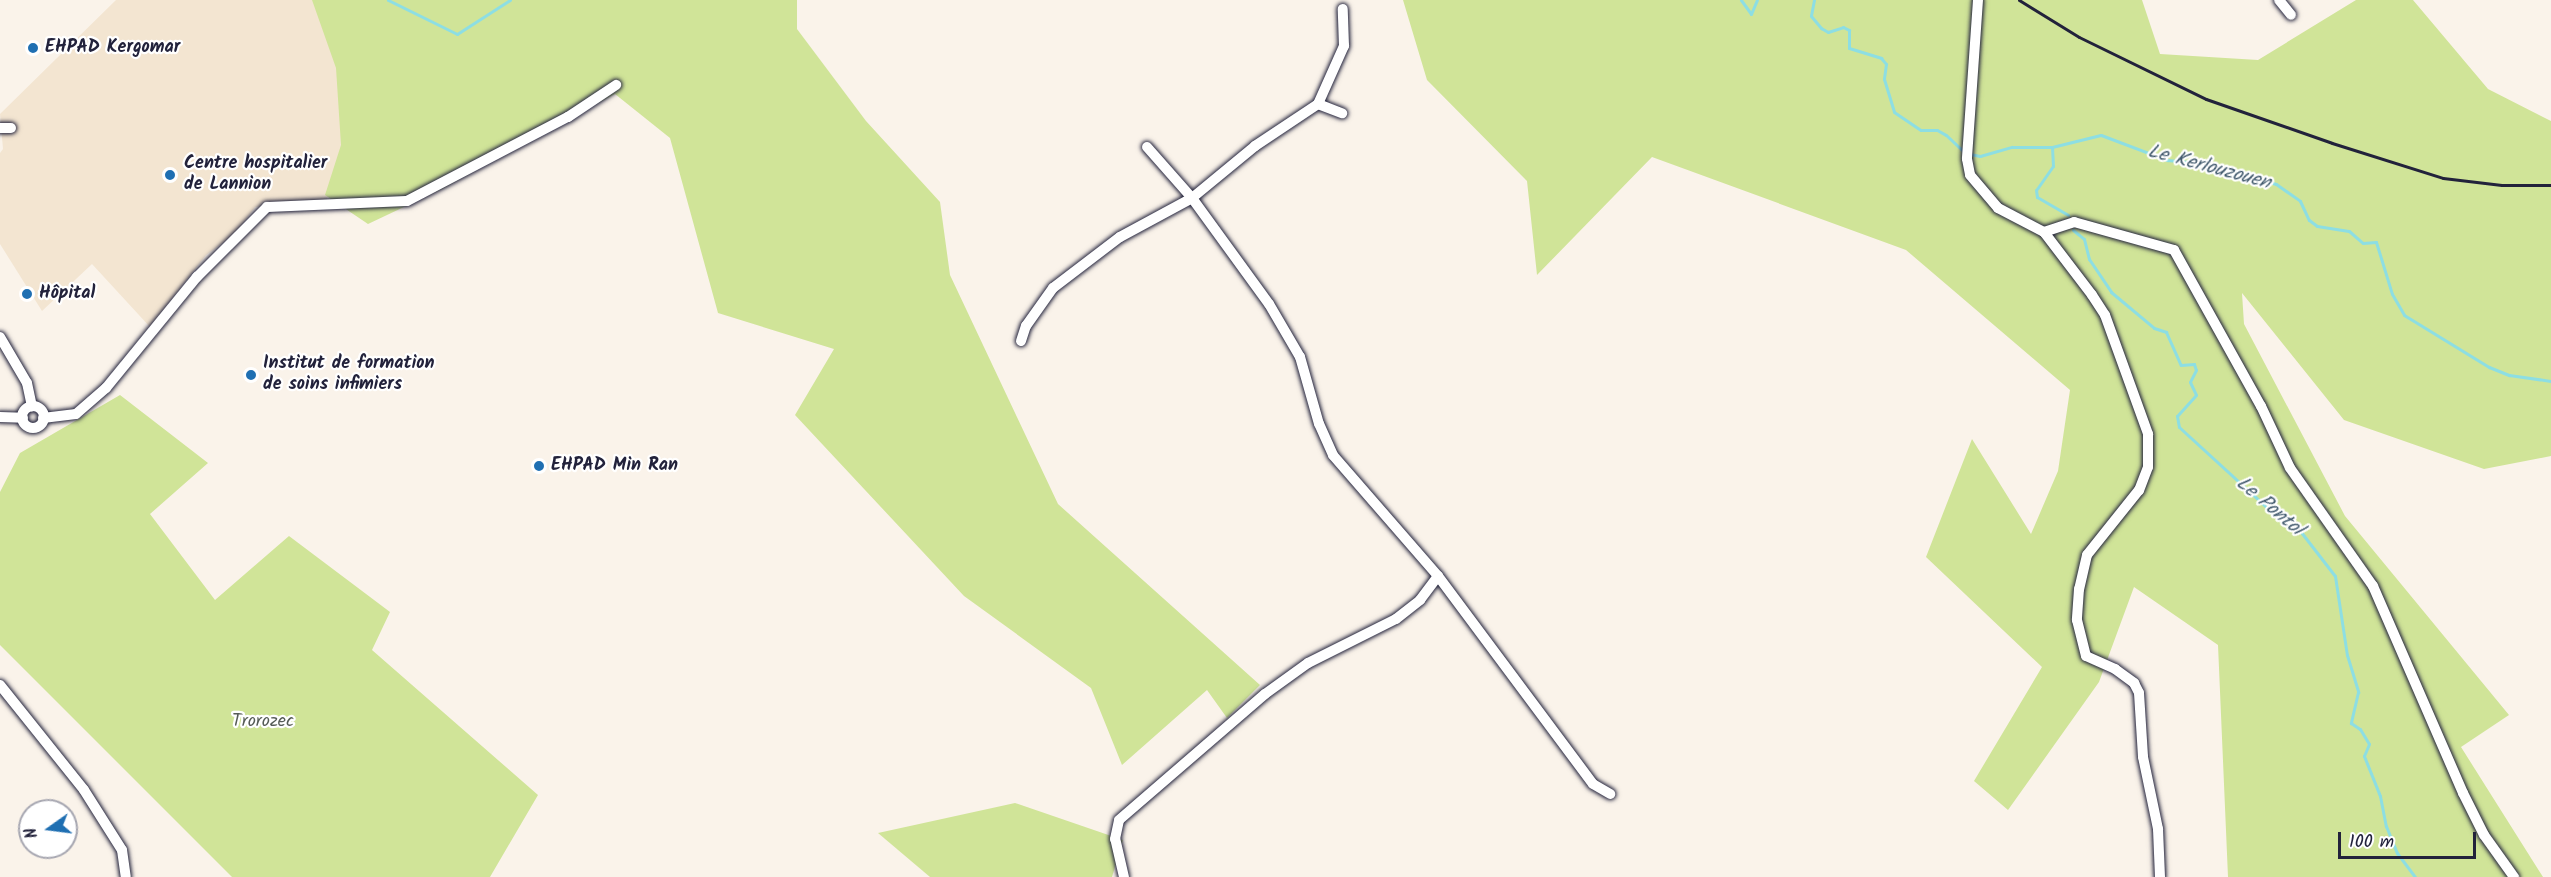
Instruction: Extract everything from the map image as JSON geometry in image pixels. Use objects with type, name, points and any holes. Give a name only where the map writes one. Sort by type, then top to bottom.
[{"type":"street","points":[[1978,0],[1976,72],[1967,159],[1977,186],[1998,208],[2044,232],[2105,315],[2150,446],[2139,490],[2087,555],[2079,589],[2078,620],[2086,656],[2115,669],[2134,683],[2139,693],[2143,758],[2158,829],[2160,877]]},
{"type":"street","points":[[2278,0],[2291,15]]},
{"type":"street","points":[[1021,341],[1026,326],[1053,288],[1120,237],[1192,198],[1255,146],[1318,104],[1344,46],[1343,9]]},
{"type":"street","points":[[44,418],[76,414],[106,388],[197,277],[267,207],[408,201],[568,117],[616,85]]},
{"type":"street","points":[[1318,104],[1342,113]]},
{"type":"street","points":[[1147,147],[1192,198],[1269,304],[1300,357],[1318,424],[1334,454],[1438,576],[1593,784],[1610,794]]},
{"type":"street","points":[[2044,232],[2074,222],[2174,250],[2261,406],[2290,468],[2373,586],[2463,793],[2484,835],[2514,877]]},
{"type":"street","points":[[0,337],[27,383],[32,406]]},
{"type":"street","points":[[0,417],[23,418],[32,427],[40,425],[44,418],[42,411],[32,406]]},
{"type":"street","points":[[23,418],[25,410],[32,406]]},
{"type":"street","points":[[1124,877],[1115,839],[1119,820],[1265,694],[1308,663],[1396,619],[1420,600],[1438,576]]},
{"type":"street","points":[[0,685],[84,790],[122,850],[126,877]]},
{"type":"shaded area","name":"Centre hospitalier de Lannion","points":[[116,0],[315,0],[344,16],[344,163],[336,186],[325,201],[255,207],[235,234],[206,255],[150,327],[92,264],[42,311],[0,244],[0,153],[3,149],[0,114]]},
{"type":"green space","points":[[312,0],[797,0],[797,29],[866,121],[940,202],[950,275],[1058,504],[1260,685],[1227,718],[1207,690],[1122,765],[1091,688],[964,596],[795,415],[834,349],[718,313],[670,138],[615,94],[442,189],[368,224],[325,195],[341,145],[336,68]]},
{"type":"green space","points":[[1403,0],[2142,0],[2160,54],[2258,60],[2356,0],[2413,0],[2488,89],[2551,121],[2551,456],[2484,469],[2344,420],[2242,293],[2244,324],[2345,516],[2509,715],[2461,747],[2543,877],[2228,877],[2218,645],[2134,587],[2099,682],[2008,810],[1974,781],[2042,667],[1926,557],[1972,439],[2031,534],[2058,471],[2070,390],[1906,250],[1652,157],[1537,275],[1527,181],[1427,80]]},
{"type":"green space","name":"Trorozec","points":[[120,395],[208,463],[150,514],[215,600],[289,536],[390,612],[372,650],[538,795],[490,877],[232,877],[0,645],[0,492],[20,453]]},
{"type":"green space","points":[[1015,803],[1123,840],[1112,877],[930,877],[878,833]]},
{"type":"waterway","points":[[388,0],[457,34],[510,0]]},
{"type":"waterway","name":"Le Kerlouzouen","points":[[1741,0],[1751,14],[1757,0]]},
{"type":"waterway","name":"Le Kerlouzouen","points":[[1814,0],[1811,16],[1821,28],[1828,32],[1843,27],[1849,30],[1849,48],[1881,58],[1886,64],[1884,79],[1894,112],[1921,130],[1937,130],[1946,135],[1964,152]]},
{"type":"waterway","name":"Le Kerlouzouen","points":[[1970,154],[1980,156],[2012,147],[2052,147],[2101,135],[2167,160],[2212,164],[2276,184],[2300,201],[2309,220],[2317,226],[2349,231],[2363,243],[2376,242],[2392,294],[2404,315],[2489,367],[2509,375],[2551,381]]},
{"type":"waterway","name":"Le Pontol","points":[[2052,147],[2053,166],[2036,190],[2037,197],[2068,215]]},
{"type":"waterway","name":"Le Pontol","points":[[2073,230],[2084,239],[2089,259],[2111,292],[2154,328],[2166,332],[2181,365],[2194,364],[2196,370],[2190,382],[2196,395],[2177,416],[2179,427],[2274,514],[2294,523],[2335,576],[2347,655],[2358,692],[2351,723],[2360,729],[2369,744],[2364,756],[2380,796],[2386,826],[2397,853],[2415,877]]},
{"type":"railway","points":[[2019,0],[2079,37],[2206,99],[2332,143],[2443,178],[2502,185],[2551,185]]},
{"type":"place","name":"EHPAD Kergomar","points":[[33,48]]},
{"type":"place","name":"Centre hospitalier de Lannion","points":[[170,175]]},
{"type":"place","name":"Hôpital","points":[[27,294]]},
{"type":"place","name":"Institut de formation de soins infimiers","points":[[251,375]]},
{"type":"place","name":"EHPAD Min Ran","points":[[539,466]]}]
